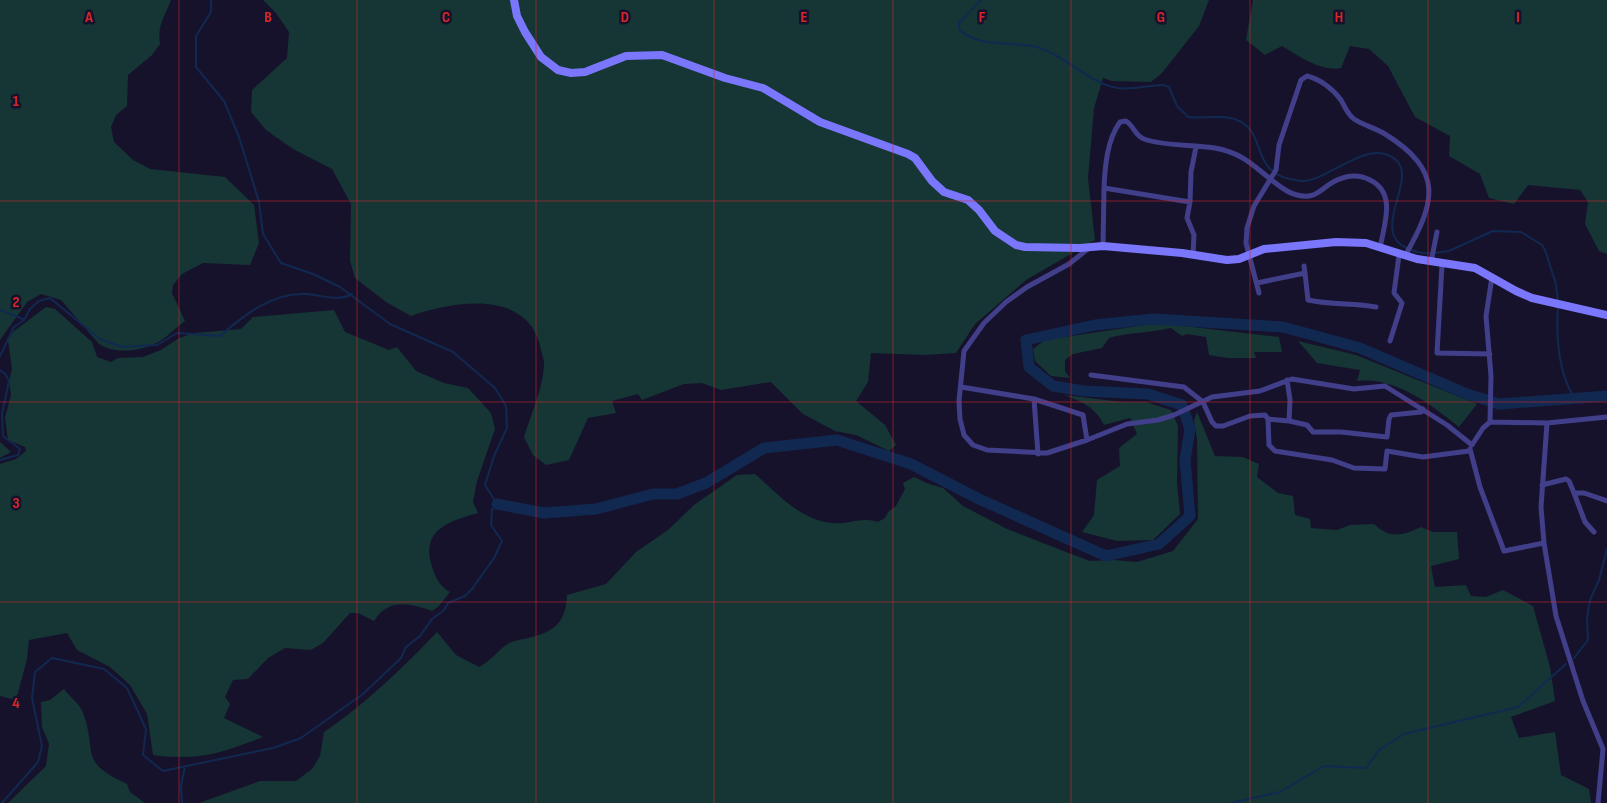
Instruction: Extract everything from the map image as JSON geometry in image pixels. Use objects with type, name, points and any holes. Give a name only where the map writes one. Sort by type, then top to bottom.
[{"type":"street","points":[[514,0],[517,16],[525,32],[541,57],[558,70],[571,73],[585,72],[626,56],[640,54],[662,55],[714,75],[763,88],[820,122],[908,154],[914,158],[940,188],[949,194],[964,198],[976,206],[995,230],[1016,245],[1025,247],[1089,248],[1103,246],[1193,254],[1227,260],[1264,249],[1336,242],[1366,243],[1442,264],[1475,268],[1516,291],[1554,304],[1607,315]]},
{"type":"street","points":[[1260,293],[1249,255],[1246,235],[1249,218],[1276,170],[1279,145],[1301,80],[1310,77],[1336,93],[1353,118],[1403,145],[1415,155],[1425,170],[1430,184],[1423,223],[1405,254],[1394,293],[1402,303],[1390,341]]},
{"type":"street","points":[[1103,246],[1106,158],[1113,135],[1123,121],[1130,123],[1141,138],[1196,147],[1212,147],[1238,155],[1272,177],[1286,192],[1303,196],[1316,195],[1331,183],[1355,176],[1372,181],[1382,189],[1388,204],[1380,248]]},
{"type":"street","points":[[1193,254],[1194,232],[1187,218],[1190,202],[1191,172],[1196,147]]},
{"type":"street","points":[[1104,188],[1190,202]]},
{"type":"street","points":[[1432,260],[1437,232]]},
{"type":"street","points":[[1089,248],[1070,264],[1016,294],[984,323],[964,351],[958,401],[960,419],[968,441],[973,446],[987,450],[1047,454],[1127,424],[1158,420],[1174,415],[1212,397],[1260,391],[1286,380],[1303,380],[1354,389],[1385,386],[1423,409],[1471,448],[1480,487],[1504,551],[1544,543]]},
{"type":"street","points":[[1442,264],[1437,353],[1440,355],[1490,354]]},
{"type":"street","points":[[1304,266],[1308,300],[1331,304],[1358,304],[1376,307]]},
{"type":"street","points":[[1257,283],[1305,273]]},
{"type":"street","points":[[1490,422],[1490,354],[1487,307],[1492,277]]},
{"type":"street","points":[[1091,375],[1142,383],[1179,386],[1203,402],[1212,422],[1216,426],[1223,426],[1259,414],[1266,415],[1269,445],[1275,451],[1332,460],[1354,468],[1387,468],[1389,419],[1391,415],[1421,412],[1423,409]]},
{"type":"street","points":[[1286,380],[1290,400],[1289,420]]},
{"type":"street","points":[[961,387],[1034,399],[1083,415],[1087,440]]},
{"type":"street","points":[[1034,399],[1038,454]]},
{"type":"street","points":[[1387,451],[1423,457],[1471,448],[1483,428],[1490,422],[1547,423],[1607,417]]},
{"type":"street","points":[[1268,420],[1289,420],[1307,425],[1313,432],[1388,437]]},
{"type":"street","points":[[1547,423],[1542,485],[1544,543],[1556,616],[1583,701],[1603,749],[1598,803]]},
{"type":"street","points":[[1542,485],[1566,479],[1569,480],[1585,522],[1594,532]]},
{"type":"street","points":[[1574,493],[1584,493],[1607,501]]},
{"type":"green space","points":[[0,0],[171,0],[161,26],[160,44],[152,55],[128,75],[127,106],[116,115],[111,127],[114,142],[133,160],[150,169],[225,177],[254,205],[259,243],[250,265],[203,263],[182,274],[173,285],[172,293],[185,321],[163,339],[153,344],[138,349],[121,351],[99,344],[61,300],[41,294],[27,302],[0,340]]},
{"type":"green space","points":[[263,0],[1209,0],[1199,26],[1162,73],[1151,82],[1112,81],[1103,78],[1094,108],[1088,178],[1095,240],[1026,280],[975,324],[956,353],[925,355],[871,353],[868,382],[856,401],[885,425],[896,445],[889,451],[856,435],[835,431],[803,414],[771,382],[721,390],[702,383],[684,384],[642,400],[638,394],[612,401],[616,413],[588,418],[569,460],[546,465],[533,455],[524,437],[539,394],[544,367],[540,345],[532,327],[519,315],[504,307],[486,304],[466,304],[447,306],[411,316],[386,302],[355,278],[350,261],[351,204],[332,169],[293,149],[266,130],[251,112],[252,90],[287,58],[289,32],[276,13]]},
{"type":"green space","points":[[1253,0],[1607,0],[1607,254],[1599,251],[1585,224],[1588,202],[1580,190],[1528,185],[1514,204],[1489,198],[1480,174],[1449,156],[1450,136],[1415,117],[1388,66],[1369,49],[1350,46],[1341,68],[1333,69],[1310,62],[1282,46],[1265,55],[1246,40]]},
{"type":"green space","points":[[46,307],[55,309],[92,342],[97,357],[111,362],[118,358],[143,357],[161,350],[179,338],[195,333],[241,329],[253,317],[334,310],[345,332],[389,350],[397,347],[416,371],[444,383],[468,388],[491,413],[495,429],[477,481],[473,502],[478,513],[457,520],[440,529],[430,544],[429,554],[435,575],[446,590],[450,592],[438,607],[432,611],[400,604],[386,609],[374,621],[358,613],[350,613],[323,643],[311,650],[285,648],[268,658],[248,679],[233,680],[225,697],[230,704],[224,718],[263,737],[210,754],[184,757],[153,755],[147,714],[130,685],[110,667],[77,650],[67,633],[29,640],[27,659],[16,700],[0,696],[0,464],[16,459],[26,451],[25,447],[8,440],[5,418],[11,395],[9,381],[12,369],[8,340],[13,332]]},
{"type":"green space","points":[[1158,323],[1279,337],[1282,352],[1254,352],[1256,358],[1228,358],[1209,355],[1206,337],[1187,334],[1182,336],[1171,328],[1109,338],[1102,348],[1073,354],[1065,360],[1065,371],[1070,378],[1051,376],[1035,361],[1033,349],[1045,340]]},
{"type":"green space","points":[[1298,341],[1356,355],[1477,404],[1459,427],[1424,401],[1399,388],[1385,383],[1357,381],[1360,370],[1317,363]]},
{"type":"green space","points":[[1064,395],[1122,402],[1146,402],[1171,410],[1178,426],[1177,483],[1180,514],[1153,540],[1117,541],[1082,532],[1094,515],[1097,480],[1120,466],[1119,448],[1137,434],[1130,418],[1104,425],[1097,414],[1088,406]]},
{"type":"green space","points":[[1197,412],[1215,456],[1243,457],[1259,464],[1257,477],[1278,493],[1293,496],[1295,515],[1310,519],[1311,528],[1337,530],[1350,525],[1374,524],[1391,534],[1402,534],[1421,527],[1433,532],[1457,532],[1459,559],[1431,566],[1435,587],[1466,585],[1471,596],[1486,597],[1503,590],[1533,606],[1550,667],[1555,701],[1511,717],[1519,738],[1555,732],[1561,775],[1589,789],[1591,803],[199,803],[260,781],[296,781],[312,769],[320,756],[324,732],[339,722],[383,685],[437,632],[456,655],[479,667],[509,643],[549,631],[560,621],[564,614],[567,595],[606,584],[636,552],[668,530],[694,505],[737,475],[755,474],[790,505],[820,521],[844,523],[872,520],[878,522],[885,518],[888,512],[896,506],[905,489],[903,483],[914,477],[943,488],[963,506],[1007,529],[1090,561],[1114,560],[1137,562],[1173,551],[1198,519],[1197,439],[1194,420]]},
{"type":"green space","points":[[0,442],[11,452],[0,458]]},
{"type":"green space","points":[[64,689],[83,713],[95,762],[111,776],[127,784],[130,792],[145,803],[8,803],[46,766],[49,744],[42,727],[41,702],[50,700]]},
{"type":"waterway","points":[[2,803],[38,762],[42,746],[32,698],[35,672],[52,658],[104,669],[127,688],[146,729],[143,755],[163,771],[273,748],[301,738],[363,694],[401,658],[406,647],[420,636],[432,619],[444,610],[448,603],[465,596],[472,589],[494,558],[502,541],[491,525],[492,510],[497,504],[485,485],[494,456],[507,428],[506,406],[495,388],[453,352],[390,324],[340,287],[313,274],[281,263],[263,234],[259,202],[239,137],[224,101],[196,67],[196,36],[211,12],[211,0]]},
{"type":"waterway","points":[[981,0],[959,23],[959,29],[967,35],[986,42],[1040,48],[1060,57],[1097,81],[1118,88],[1164,85],[1169,87],[1177,106],[1188,117],[1226,117],[1237,120],[1247,126],[1253,134],[1265,163],[1272,171],[1284,177],[1301,181],[1312,180],[1362,156],[1375,153],[1386,154],[1397,161],[1402,170],[1402,181],[1392,220],[1393,231],[1398,241],[1409,249],[1430,253]]},
{"type":"waterway","points":[[1435,253],[1449,251],[1493,231],[1521,232],[1542,245],[1545,250],[1556,284],[1558,302]]},
{"type":"waterway","points":[[0,356],[14,327],[24,320],[30,309],[39,301],[50,298],[100,339],[122,347],[157,345],[177,333],[220,336],[248,313],[270,301],[293,294],[335,298],[352,294]]},
{"type":"waterway","points":[[1558,307],[1557,329],[1561,365],[1564,377],[1574,397]]},
{"type":"waterway","points":[[0,310],[23,319]]},
{"type":"waterway","points":[[497,504],[544,513],[596,509],[653,494],[677,494],[706,483],[764,448],[837,440],[911,464],[979,499],[1106,556],[1159,544],[1190,516],[1185,460],[1190,429],[1182,405],[1148,394],[1084,391],[1053,386],[1029,367],[1026,340],[1095,325],[1153,319],[1283,327],[1360,348],[1467,394],[1499,404],[1607,396]]},
{"type":"waterway","points":[[0,370],[9,381],[2,414],[3,436],[20,449],[18,455],[0,460]]},
{"type":"waterway","points":[[1574,658],[1588,640],[1587,619],[1590,600],[1599,580],[1607,549]]},
{"type":"waterway","points":[[1231,803],[1280,792],[1324,766],[1366,768],[1379,750],[1404,734],[1518,707],[1566,664]]},
{"type":"waterway","points":[[182,803],[181,786],[185,766]]}]
